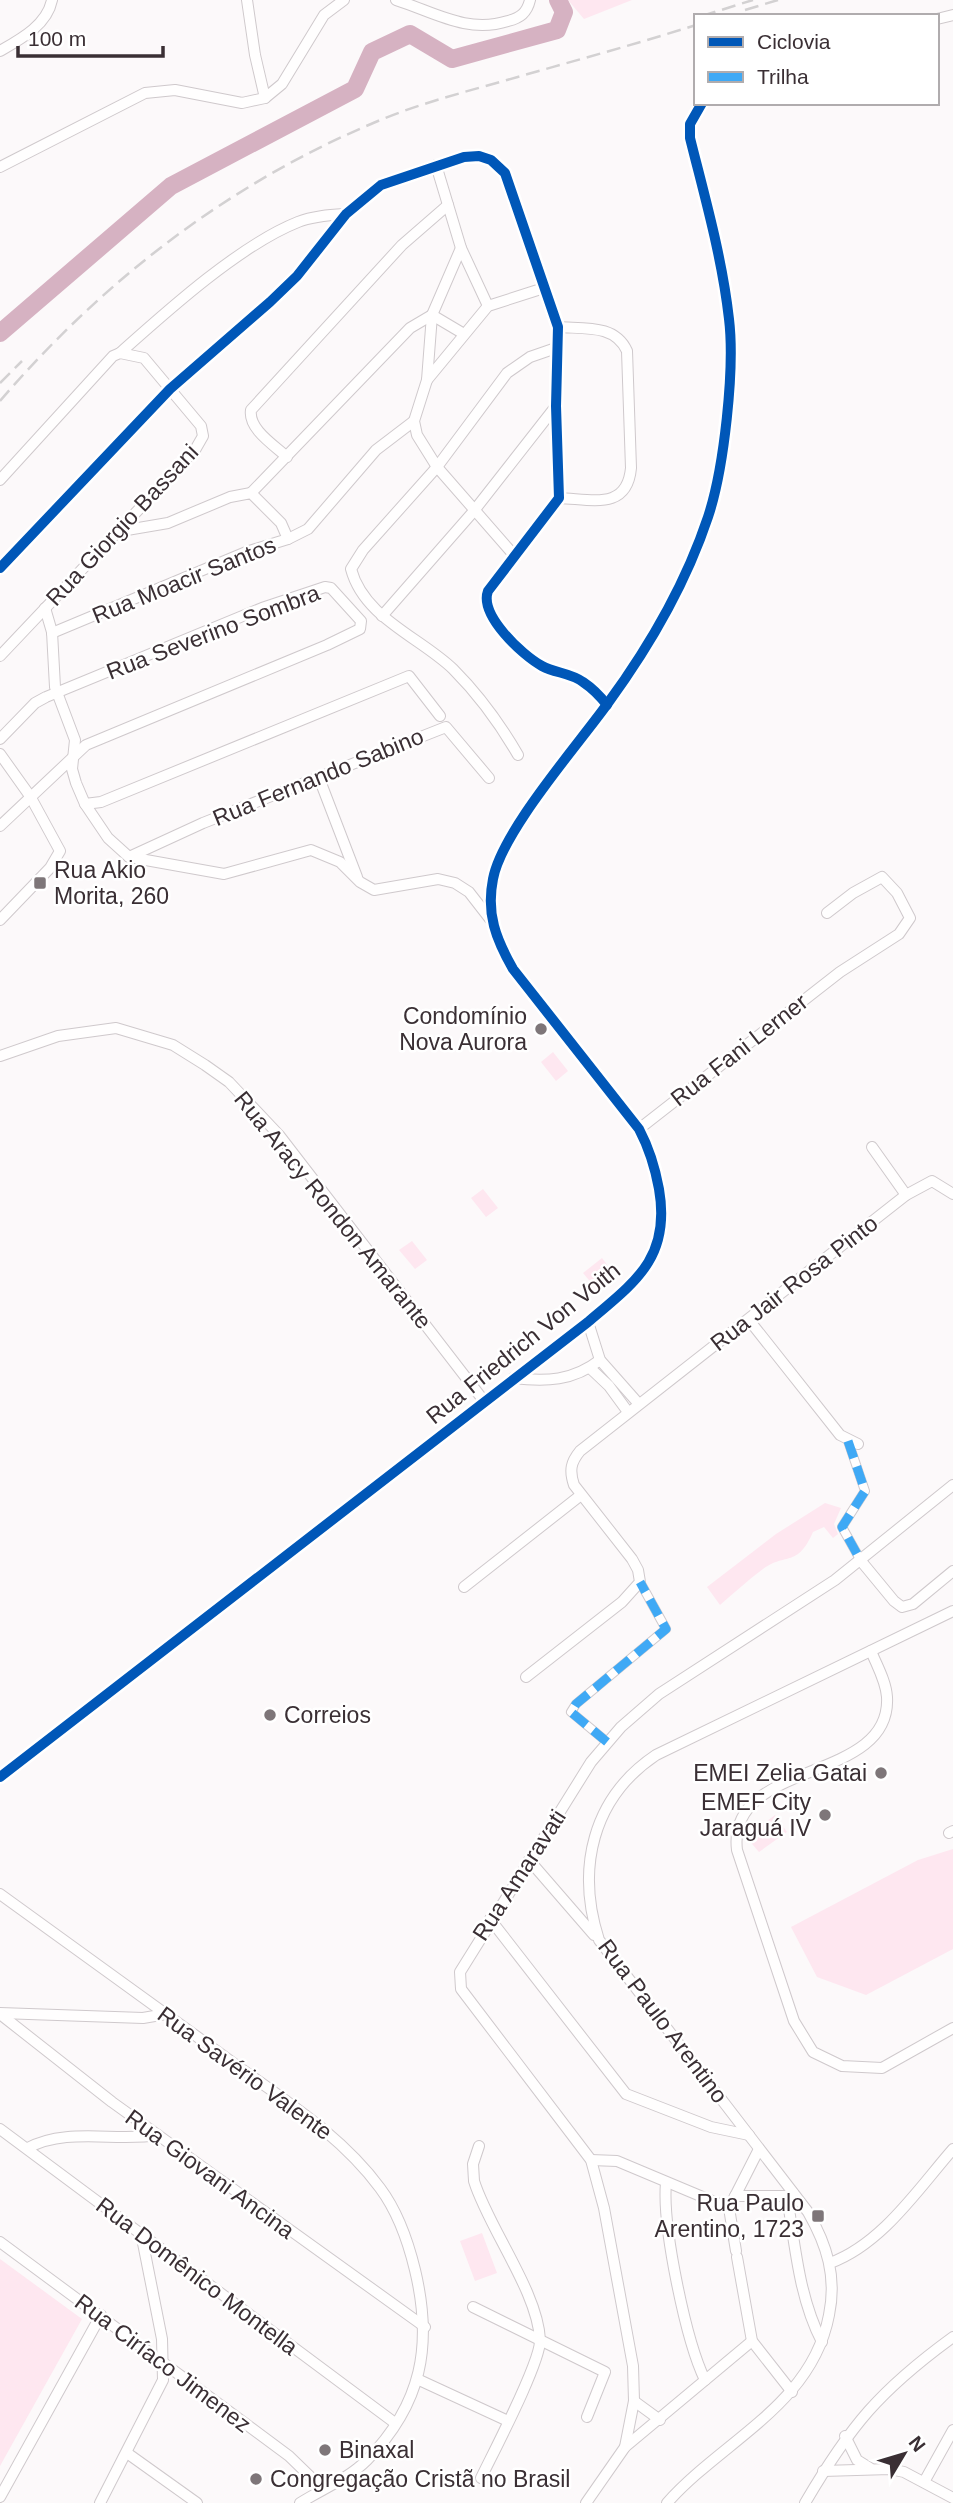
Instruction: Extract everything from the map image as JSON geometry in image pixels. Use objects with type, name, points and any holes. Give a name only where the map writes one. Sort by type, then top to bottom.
[{"type":"street","points":[[0,51],[36,26],[47,14],[52,0]]},
{"type":"street","points":[[247,0],[265,98]]},
{"type":"street","points":[[0,167],[145,93],[175,90],[242,103],[265,98],[282,85],[324,15],[344,0]]},
{"type":"street","points":[[396,0],[463,25],[482,27],[517,18],[528,8],[530,0]]},
{"type":"street","name":"Rua Friedrich Von Voith","points":[[0,1777],[513,1378],[589,1322],[642,1273],[663,1226],[652,1157],[639,1129],[513,969],[498,943],[491,920],[493,875],[513,833],[607,705],[676,595],[708,516],[723,445],[729,321],[711,218],[690,138],[690,124],[701,105]]},
{"type":"street","points":[[0,568],[170,389],[297,276],[346,214],[389,180],[436,165],[479,156],[491,160],[505,173],[558,327],[556,406],[559,498],[513,554],[488,591],[486,603],[491,615],[517,648],[543,667],[581,680],[607,705]]},
{"type":"street","points":[[436,165],[461,248],[488,306]]},
{"type":"street","points":[[287,457],[257,429],[250,417],[251,410],[402,245],[448,205]]},
{"type":"street","points":[[120,354],[174,304],[243,254],[295,223],[346,214]]},
{"type":"street","points":[[461,248],[432,315],[427,380],[414,421],[417,435],[437,467],[473,512],[513,554]]},
{"type":"street","points":[[427,380],[488,306],[544,288]]},
{"type":"street","points":[[121,531],[168,523],[223,500],[251,493],[397,339],[432,315]]},
{"type":"street","points":[[432,315],[464,334]]},
{"type":"street","points":[[558,327],[603,330],[615,335],[623,343],[627,351],[631,468],[630,483],[623,493],[610,500],[559,498]]},
{"type":"street","points":[[518,755],[485,705],[454,670],[432,650],[382,616],[354,578],[351,569],[354,562],[437,467],[507,373],[530,357],[556,348]]},
{"type":"street","points":[[0,480],[113,356],[120,354],[144,358],[170,389]]},
{"type":"street","name":"Rua Giorgio Bassani","points":[[0,656],[195,450],[203,436],[193,413],[170,389]]},
{"type":"street","points":[[382,616],[473,512],[556,406]]},
{"type":"street","points":[[288,539],[308,529],[376,450],[414,421]]},
{"type":"street","name":"Rua Moacir Santos","points":[[52,633],[246,552],[288,539],[281,523],[251,493]]},
{"type":"street","name":"Rua Severino Sombra","points":[[0,739],[35,703],[57,692],[262,608],[325,587],[335,590],[362,623],[360,629],[327,645],[104,736],[73,755]]},
{"type":"street","points":[[45,608],[52,633],[57,692],[73,732],[72,769],[85,804],[112,844],[129,857],[224,874],[311,850],[340,862],[360,883],[378,890],[438,879],[455,883],[470,892],[491,920]]},
{"type":"street","points":[[85,804],[101,802],[410,676],[440,716]]},
{"type":"street","name":"Rua Fernando Sabino","points":[[129,857],[203,823],[446,727],[489,778]]},
{"type":"street","points":[[0,754],[58,842],[59,855],[0,920]]},
{"type":"street","points":[[0,826],[73,755]]},
{"type":"street","points":[[319,778],[360,883]]},
{"type":"street","name":"Rua Fani Lerner","points":[[639,1129],[840,972],[899,934],[910,918],[897,893],[882,877],[853,893],[827,913]]},
{"type":"street","name":"Rua Aracy Rondon Amarante","points":[[0,1056],[58,1036],[116,1028],[173,1045],[229,1082],[279,1135],[484,1401]]},
{"type":"street","points":[[872,1147],[906,1195]]},
{"type":"street","name":"Rua Jair Rosa Pinto","points":[[582,1496],[570,1474],[572,1461],[638,1403],[749,1320],[906,1195],[932,1181],[953,1194]]},
{"type":"street","points":[[749,1320],[853,1443],[865,1491],[842,1527],[861,1561],[902,1607],[913,1604],[953,1571]]},
{"type":"street","points":[[589,1322],[600,1360],[638,1403]]},
{"type":"street","points":[[513,1378],[548,1381],[590,1368],[600,1360]]},
{"type":"street","points":[[590,1368],[609,1386],[628,1412]]},
{"type":"street","name":"Rua Amaravati","points":[[625,2447],[634,2401],[630,2346],[604,2208],[591,2160],[461,1989],[460,1972],[490,1919],[607,1742],[659,1694],[861,1561],[953,1485]]},
{"type":"street","points":[[464,1587],[582,1496],[632,1559],[666,1629],[576,1704],[571,1712],[607,1742]]},
{"type":"street","points":[[526,1677],[622,1602],[640,1579]]},
{"type":"street","name":"Rua Paulo Arentino","points":[[667,2503],[792,2392],[822,2342],[833,2287],[830,2263],[816,2226],[599,1940],[588,1896],[591,1846],[609,1801],[625,1781],[650,1760],[691,1737],[953,1611]]},
{"type":"street","points":[[871,1651],[886,1689],[883,1724],[853,1752],[756,1799],[744,1813],[735,1833],[737,1850],[794,2021],[813,2052],[842,2066],[867,2070],[882,2068],[953,2028]]},
{"type":"street","points":[[529,1860],[599,1940]]},
{"type":"street","name":"Rua Savério Valente","points":[[0,1894],[334,2137],[370,2176],[391,2204],[408,2245],[425,2327],[417,2379],[395,2423],[365,2462],[300,2503]]},
{"type":"street","points":[[490,1919],[623,2091],[689,2119],[749,2135]]},
{"type":"street","points":[[0,2014],[143,2018],[166,2014]]},
{"type":"street","name":"Rua Giovani Ancina","points":[[0,2014],[158,2135],[425,2327]]},
{"type":"street","name":"Rua Domênico Montella","points":[[0,2129],[395,2423]]},
{"type":"street","points":[[28,2148],[44,2140],[64,2137],[132,2138],[158,2135]]},
{"type":"street","points":[[479,2146],[473,2164],[474,2181],[526,2292],[540,2341],[508,2421],[481,2478]]},
{"type":"street","points":[[759,2149],[729,2208],[751,2341],[792,2392]]},
{"type":"street","points":[[830,2263],[850,2254],[872,2238],[953,2149]]},
{"type":"street","points":[[591,2160],[617,2161],[729,2208]]},
{"type":"street","points":[[666,2183],[665,2206],[672,2248],[694,2353],[705,2380]]},
{"type":"street","points":[[735,2196],[790,2194],[810,2315],[822,2342]]},
{"type":"street","points":[[100,2503],[156,2398],[164,2365],[141,2233]]},
{"type":"street","name":"Rua Ciríaco Jimenez","points":[[0,2242],[300,2465],[323,2489]]},
{"type":"street","points":[[473,2307],[605,2372],[587,2417]]},
{"type":"street","points":[[1,2492],[101,2315]]},
{"type":"street","points":[[804,2503],[845,2436],[887,2389],[953,2337]]},
{"type":"street","points":[[586,2503],[625,2447],[751,2341]]},
{"type":"street","points":[[417,2379],[508,2421]]},
{"type":"street","points":[[634,2401],[660,2420]]},
{"type":"street","points":[[924,2482],[953,2430]]},
{"type":"street","points":[[845,2436],[857,2460],[870,2468]]},
{"type":"street","points":[[128,2453],[197,2503]]},
{"type":"street","points":[[823,2471],[870,2468],[904,2472],[953,2498]]},
{"type":"shaded area","points":[[568,0],[632,0],[584,19]]},
{"type":"shaded area","points":[[553,1052],[568,1071],[556,1081],[541,1062]]},
{"type":"shaded area","points":[[483,1189],[498,1208],[486,1217],[471,1198]]},
{"type":"shaded area","points":[[412,1241],[427,1260],[415,1269],[399,1250]]},
{"type":"shaded area","points":[[602,1258],[611,1270],[593,1285],[583,1273]]},
{"type":"shaded area","points":[[825,1503],[841,1508],[834,1524],[838,1534],[833,1538],[824,1527],[813,1532],[802,1551],[763,1569],[720,1605],[707,1587],[776,1534]]},
{"type":"shaded area","points":[[775,1815],[787,1832],[759,1852],[746,1837]]},
{"type":"shaded area","points":[[953,1849],[953,1949],[866,1995],[817,1977],[791,1927],[918,1860]]},
{"type":"shaded area","points":[[482,2233],[497,2273],[475,2281],[460,2241]]},
{"type":"shaded area","points":[[0,2259],[82,2319],[0,2466]]},
{"type":"waterway","points":[[0,333],[171,186],[355,89],[372,52],[410,34],[452,59],[557,30],[564,12],[558,0]]},
{"type":"railway","points":[[708,14],[753,0]]},
{"type":"railway","points":[[745,10],[778,0]]},
{"type":"railway","points":[[0,401],[39,357],[124,277],[217,207],[267,176],[371,124],[421,105],[694,26]]},
{"type":"railway","points":[[0,383],[22,361]]},
{"type":"marked path","points":[[848,1441],[865,1491],[842,1527],[861,1561]]},
{"type":"marked path","points":[[607,1742],[571,1712],[576,1704],[666,1629],[640,1582]]},
{"type":"cycle path","points":[[0,1777],[588,1322],[634,1281],[654,1251],[660,1233],[659,1189],[643,1136],[513,969],[494,926],[491,892],[499,859],[525,813],[623,682],[665,614],[689,566],[714,497],[727,419],[730,340],[718,250],[690,138],[690,124],[701,105]]},
{"type":"cycle path","points":[[0,568],[170,389],[297,276],[346,214],[381,185],[464,157],[479,156],[491,160],[505,173],[558,327],[556,406],[559,498],[488,591],[487,601],[496,622],[524,653],[542,666],[578,679],[607,705]]},
{"type":"place","name":"Rua Akio Morita, 260","points":[[40,883]]},
{"type":"place","name":"Condomínio Nova Aurora","points":[[541,1029]]},
{"type":"place","name":"Correios","points":[[270,1715]]},
{"type":"place","name":"EMEI Zelia Gatai","points":[[881,1773]]},
{"type":"place","name":"EMEF City Jaraguá IV","points":[[825,1815]]},
{"type":"place","name":"Rua Paulo Arentino, 1723","points":[[818,2216]]},
{"type":"place","name":"Binaxal","points":[[325,2450]]},
{"type":"place","name":"Congregação Cristã no Brasil","points":[[256,2479]]}]
